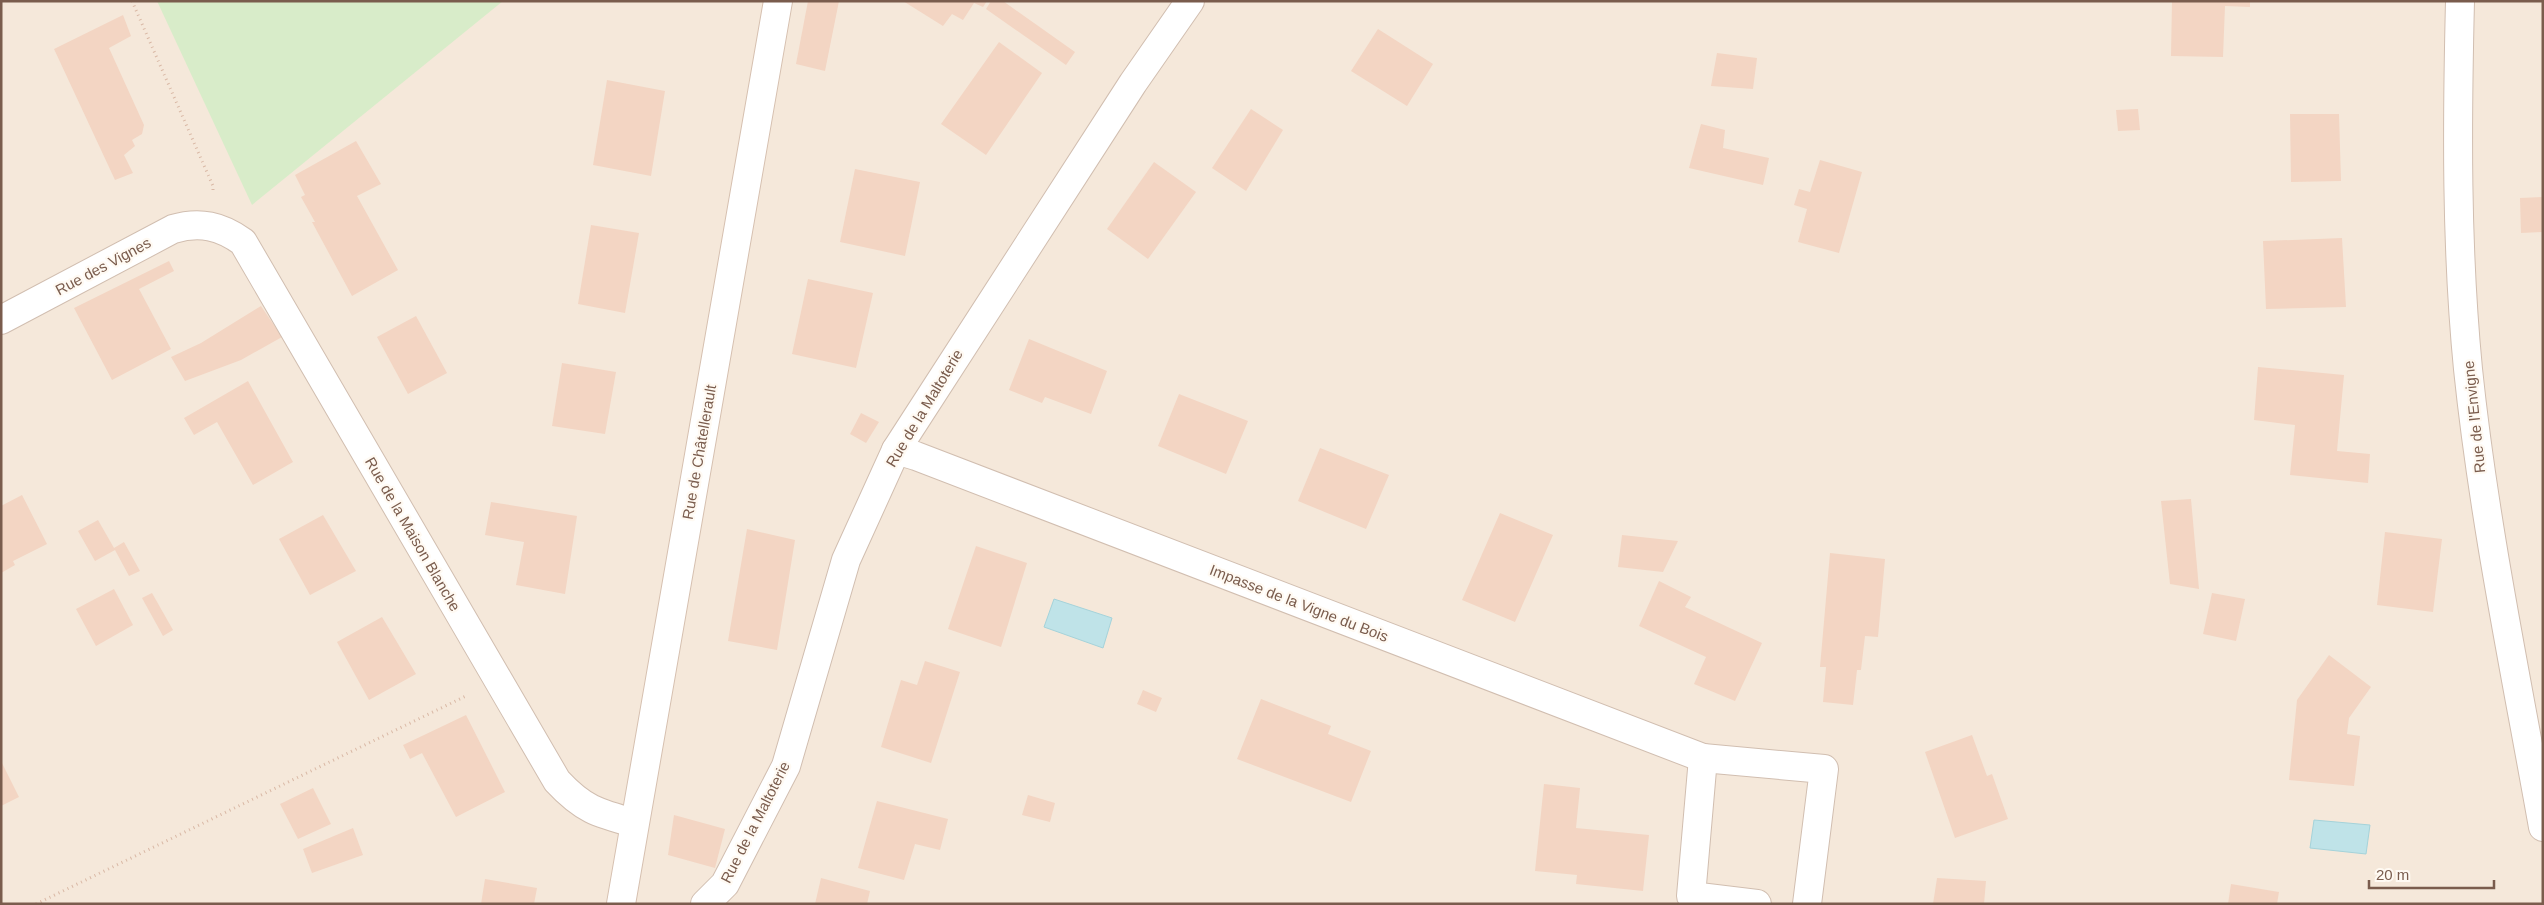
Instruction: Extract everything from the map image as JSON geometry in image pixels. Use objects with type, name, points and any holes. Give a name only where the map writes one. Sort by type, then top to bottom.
[{"type":"street","name":"Rue de Châtellerault","points":[[621,904],[778,1]]},
{"type":"street","name":"Rue de la Maltoterie","points":[[705,904],[726,884],[786,766],[846,560],[896,450],[1127,92],[1190,1]]},
{"type":"street","name":"Rue de l'Envigne","points":[[2460,1],[2457,189],[2468,368],[2482,487],[2543,827]]},
{"type":"street","name":"Rue des Vignes","points":[[1,320],[174,229],[190,224],[209,225]]},
{"type":"street","name":"Rue de la Maison Blanche","points":[[209,225],[230,232],[244,242],[553,775],[575,800],[597,813],[634,823]]},
{"type":"street","name":"Impasse de la Vigne du Bois","points":[[896,450],[935,463],[1702,758],[1824,769],[1807,904]]},
{"type":"street","points":[[1702,758],[1691,896],[1757,904]]},
{"type":"path","points":[[132,1],[213,186],[209,225]]},
{"type":"path","points":[[36,904],[498,680]]},
{"type":"shaded area","points":[[1,1],[2543,1],[2543,904],[1,904]]},
{"type":"green space","points":[[157,1],[503,1],[252,205]]},
{"type":"water","points":[[1054,599],[1112,618],[1103,648],[1044,627]]},
{"type":"water","points":[[2314,820],[2370,825],[2366,854],[2310,848]]},
{"type":"building","points":[[808,1],[839,1],[825,71],[796,64]]},
{"type":"building","points":[[903,1],[987,1],[983,7],[974,3],[963,20],[952,14],[943,26]]},
{"type":"building","points":[[991,1],[1003,1],[1075,52],[1066,65],[986,9]]},
{"type":"building","points":[[2172,1],[2250,1],[2250,7],[2225,6],[2223,57],[2171,56]]},
{"type":"building","points":[[123,15],[131,36],[109,48],[144,125],[142,134],[132,140],[135,146],[124,155],[133,173],[115,180],[54,49]]},
{"type":"building","points":[[1378,29],[1433,64],[1407,106],[1351,71]]},
{"type":"building","points":[[999,42],[1042,73],[986,155],[941,124]]},
{"type":"building","points":[[1717,53],[1757,58],[1753,89],[1711,86]]},
{"type":"building","points":[[607,80],[665,91],[651,176],[593,165]]},
{"type":"building","points":[[1251,109],[1283,130],[1246,191],[1212,168]]},
{"type":"building","points":[[2138,109],[2140,130],[2118,131],[2116,110]]},
{"type":"building","points":[[2290,114],[2339,114],[2341,181],[2291,182]]},
{"type":"building","points":[[1701,124],[1725,130],[1723,148],[1769,158],[1763,185],[1689,168]]},
{"type":"building","points":[[356,141],[381,184],[357,196],[398,270],[352,296],[312,222],[315,222],[301,197],[305,195],[295,175]]},
{"type":"building","points":[[1820,160],[1862,172],[1839,253],[1798,242],[1807,209],[1794,205],[1799,189],[1810,192]]},
{"type":"building","points":[[1154,162],[1196,192],[1148,259],[1107,229]]},
{"type":"building","points":[[855,169],[920,182],[905,256],[840,242]]},
{"type":"building","points":[[2543,197],[2543,232],[2521,233],[2520,198]]},
{"type":"building","points":[[591,225],[639,233],[625,313],[578,304]]},
{"type":"building","points":[[2342,238],[2346,307],[2266,309],[2263,241]]},
{"type":"building","points":[[169,261],[174,271],[139,289],[171,349],[112,380],[74,308]]},
{"type":"building","points":[[808,279],[873,293],[856,368],[792,354]]},
{"type":"building","points":[[261,306],[282,337],[241,360],[185,381],[171,357],[201,343]]},
{"type":"building","points":[[416,316],[447,373],[408,394],[377,337]]},
{"type":"building","points":[[1029,339],[1107,371],[1091,414],[1045,397],[1042,403],[1009,390]]},
{"type":"building","points":[[562,363],[616,372],[605,434],[552,426]]},
{"type":"building","points":[[2258,367],[2344,375],[2337,451],[2370,454],[2368,483],[2290,475],[2295,425],[2254,420]]},
{"type":"building","points":[[248,381],[293,462],[253,485],[217,422],[194,435],[184,418]]},
{"type":"building","points":[[1179,394],[1248,421],[1226,474],[1158,446]]},
{"type":"building","points":[[861,413],[879,422],[866,443],[850,434]]},
{"type":"building","points":[[1320,448],[1389,475],[1366,529],[1298,501]]},
{"type":"building","points":[[22,495],[47,544],[13,561],[15,565],[1,573],[1,506]]},
{"type":"building","points":[[2191,499],[2199,589],[2170,584],[2161,501]]},
{"type":"building","points":[[491,502],[577,516],[565,594],[516,585],[524,542],[485,535]]},
{"type":"building","points":[[1500,513],[1553,535],[1515,622],[1462,600]]},
{"type":"building","points":[[323,515],[356,571],[310,595],[279,539]]},
{"type":"building","points":[[98,520],[114,548],[124,542],[140,571],[129,576],[115,550],[95,561],[78,531]]},
{"type":"building","points":[[747,529],[795,540],[777,650],[728,641]]},
{"type":"building","points":[[2385,532],[2442,539],[2433,612],[2377,605]]},
{"type":"building","points":[[1622,535],[1678,541],[1663,572],[1618,567]]},
{"type":"building","points":[[976,546],[1027,563],[1001,647],[948,629]]},
{"type":"building","points":[[1830,553],[1885,559],[1878,637],[1865,636],[1861,670],[1857,670],[1853,705],[1823,702],[1826,667],[1820,667]]},
{"type":"building","points":[[1659,581],[1691,597],[1685,607],[1762,643],[1735,701],[1694,684],[1706,657],[1639,626]]},
{"type":"building","points":[[114,589],[133,625],[96,646],[76,609]]},
{"type":"building","points":[[152,593],[173,630],[163,636],[142,598]]},
{"type":"building","points":[[2212,593],[2245,599],[2236,641],[2203,634]]},
{"type":"building","points":[[382,617],[416,674],[369,700],[337,642]]},
{"type":"building","points":[[2329,655],[2371,687],[2349,718],[2347,734],[2360,736],[2354,786],[2289,780],[2297,700]]},
{"type":"building","points":[[925,661],[960,672],[931,763],[881,747],[901,680],[917,685]]},
{"type":"building","points":[[1143,690],[1162,698],[1156,712],[1137,704]]},
{"type":"building","points":[[1261,699],[1331,726],[1328,734],[1371,751],[1351,802],[1237,759]]},
{"type":"building","points":[[466,715],[505,792],[456,817],[422,753],[410,759],[403,745]]},
{"type":"building","points":[[1972,735],[1987,776],[1992,774],[2008,819],[1955,838],[1925,752]]},
{"type":"building","points":[[1,761],[19,797],[1,806]]},
{"type":"building","points":[[1544,784],[1580,788],[1576,828],[1649,835],[1643,891],[1576,884],[1577,875],[1535,871]]},
{"type":"building","points":[[313,788],[331,824],[298,839],[280,804]]},
{"type":"building","points":[[1028,795],[1055,803],[1050,822],[1022,815]]},
{"type":"building","points":[[877,801],[948,819],[940,850],[915,844],[904,880],[858,868]]},
{"type":"building","points":[[674,815],[725,829],[715,868],[668,855]]},
{"type":"building","points":[[353,828],[363,855],[312,873],[303,849]]},
{"type":"building","points":[[821,878],[870,891],[867,904],[815,904]]},
{"type":"building","points":[[1937,878],[1986,881],[1984,904],[1933,904]]},
{"type":"building","points":[[485,879],[537,888],[534,904],[481,904]]},
{"type":"building","points":[[2231,884],[2279,892],[2277,904],[2228,904]]}]
